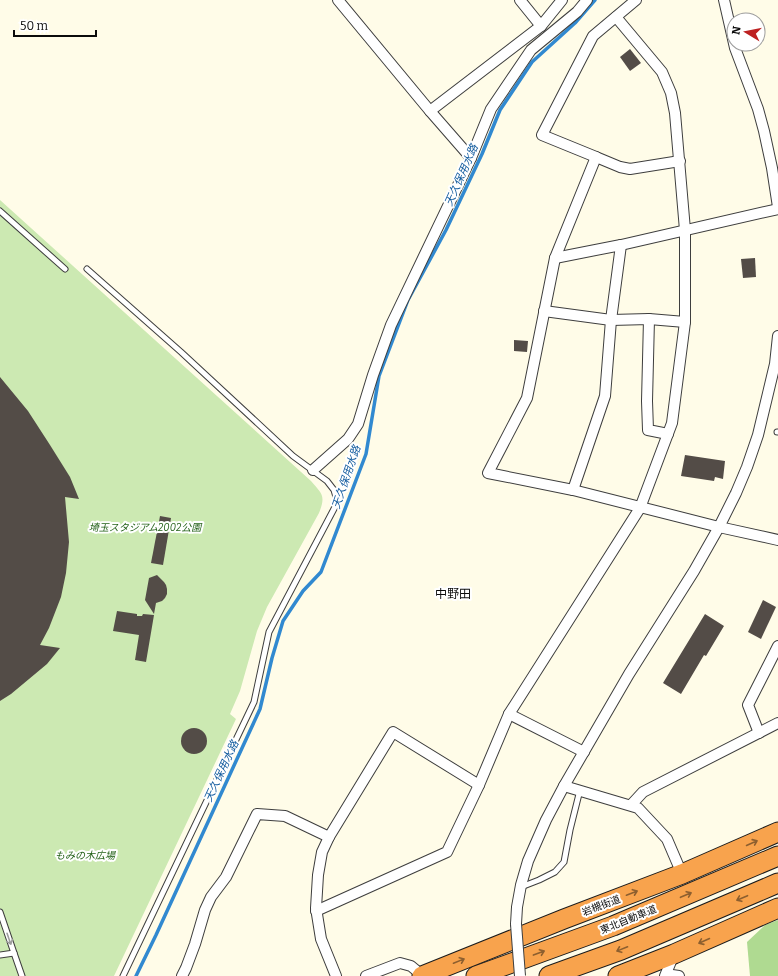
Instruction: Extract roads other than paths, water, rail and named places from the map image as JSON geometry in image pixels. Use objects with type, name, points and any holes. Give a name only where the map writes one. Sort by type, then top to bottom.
[{"type":"highway","name":"岩槻街道","points":[[423,976],[564,919],[682,874],[778,832]]},
{"type":"highway","name":"東北自動車道","points":[[476,976],[613,926],[778,856]]},
{"type":"highway","points":[[549,976],[621,950],[778,883]]},
{"type":"highway","points":[[618,976],[674,954],[778,908]]},
{"type":"street","points":[[520,0],[541,26]]},
{"type":"street","points":[[430,111],[541,26],[562,0]]},
{"type":"street","points":[[313,470],[348,440],[358,424],[391,325],[471,158],[491,109],[531,50],[577,12],[587,0]]},
{"type":"street","points":[[636,0],[593,36],[542,135],[620,167],[630,169],[680,161]]},
{"type":"street","points":[[555,258],[621,245],[778,208],[772,168],[764,132],[758,109],[735,48],[724,0]]},
{"type":"street","points":[[341,1],[430,111],[471,158]]},
{"type":"street","points":[[316,911],[447,852],[479,785],[509,714],[640,508],[672,423],[685,322],[685,230],[675,113],[671,92],[662,72],[616,17]]},
{"type":"street","points":[[596,157],[555,258],[527,398],[488,473],[573,490],[640,508],[778,540]]},
{"type":"street","points":[[573,490],[605,396],[611,320],[621,245]]},
{"type":"street","points":[[544,311],[611,320],[649,319],[685,322]]},
{"type":"street","points":[[649,319],[647,401],[648,430],[668,434]]},
{"type":"street","points":[[520,976],[516,924],[517,907],[528,862],[546,820],[564,786],[629,674],[694,571],[736,493],[747,467],[758,434],[776,364],[778,336]]},
{"type":"street","points":[[758,733],[748,705],[778,646]]},
{"type":"street","points":[[509,714],[584,752]]},
{"type":"street","points":[[631,805],[644,792],[778,723]]},
{"type":"street","points":[[336,976],[321,939],[316,911],[322,852],[329,837],[394,732],[479,785]]},
{"type":"street","points":[[564,786],[638,808],[667,839],[682,874]]},
{"type":"street","points":[[182,976],[211,897],[226,877],[257,814],[284,816],[329,837]]},
{"type":"street","points":[[665,976],[674,954]]},
{"type":"street","points":[[366,976],[400,963],[411,966],[423,976]]},
{"type":"street","points":[[668,976],[679,976]]},
{"type":"lane","points":[[0,211],[65,269]]},
{"type":"lane","points":[[87,269],[293,456],[328,481],[334,490],[336,497],[336,505],[269,632],[254,702],[123,976]]},
{"type":"lane","points":[[521,887],[556,872],[564,862],[580,790]]},
{"type":"lane","points":[[0,912],[22,976]]},
{"type":"lane","points":[[0,955],[14,953]]},
{"type":"waterway","name":"天久保用水路","points":[[136,976],[260,709],[272,658],[283,621],[303,591],[321,572],[366,454],[379,376],[408,300],[446,230],[482,154],[500,110],[532,62],[575,23],[595,0]]},
{"type":"district","name":"中野田","points":[[453,594]]},
{"type":"park label","name":"埼玉スタジアム2002公園","points":[[145,527]]},
{"type":"park label","name":"もみの木広場","points":[[85,855]]}]
